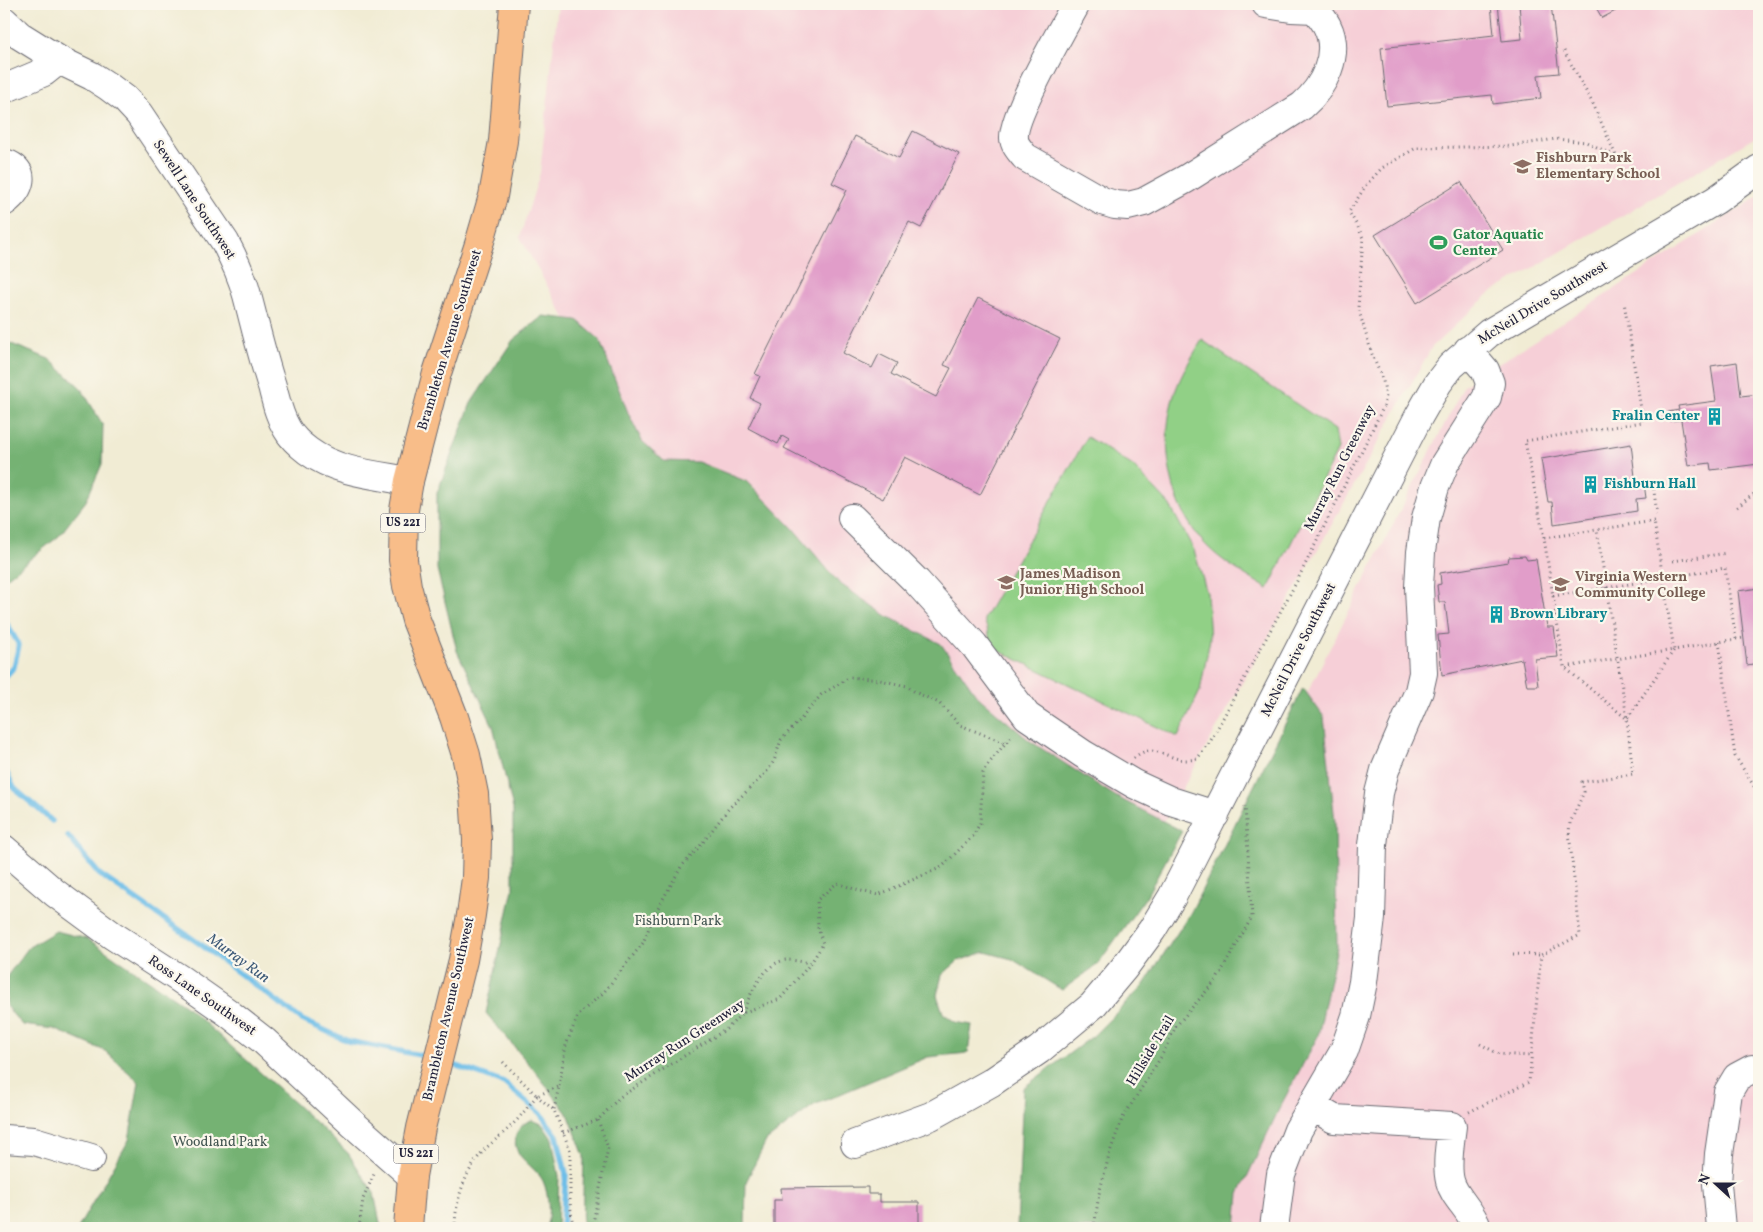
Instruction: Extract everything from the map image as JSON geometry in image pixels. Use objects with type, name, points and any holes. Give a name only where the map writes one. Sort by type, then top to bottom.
[{"type":"main road","name":"Brambleton Avenue Southwest","points":[[408,1228],[412,1176],[421,1128],[463,960],[471,916],[476,878],[477,840],[474,794],[466,755],[454,717],[416,620],[407,586],[403,560],[403,531],[409,481],[436,373],[480,241],[504,141],[514,4]]},
{"type":"street","points":[[1076,4],[1018,116],[1014,137],[1017,147],[1026,158],[1102,201],[1128,206],[1144,202],[1186,179],[1302,106],[1311,98],[1324,78],[1332,57],[1332,41],[1327,26],[1313,6],[1291,8],[1266,4]]},
{"type":"street","name":"Sewell Lane Southwest","points":[[4,21],[19,34],[59,60],[109,86],[139,114],[225,242],[234,260],[246,293],[257,339],[280,413],[287,429],[296,441],[309,452],[330,463],[356,472],[409,481]]},
{"type":"street","points":[[4,89],[44,72],[59,60]]},
{"type":"street","points":[[4,163],[11,165],[17,171],[20,180],[13,195],[4,202]]},
{"type":"street","name":"McNeil Drive Southwest","points":[[855,1144],[931,1116],[992,1082],[1039,1050],[1093,1005],[1124,968],[1152,930],[1172,897],[1419,416],[1438,383],[1451,366],[1489,333],[1716,200],[1759,169]]},
{"type":"street","points":[[1274,1228],[1281,1174],[1298,1130],[1344,1051],[1356,1016],[1363,982],[1371,918],[1373,845],[1379,793],[1385,770],[1419,691],[1422,673],[1420,586],[1421,552],[1426,518],[1435,487],[1445,463],[1486,397],[1490,383],[1485,370],[1468,350]]},
{"type":"street","points":[[852,518],[917,582],[974,645],[1027,716],[1083,754],[1134,784],[1170,801],[1215,814]]},
{"type":"street","name":"Ross Lane Southwest","points":[[4,849],[55,893],[112,935],[228,1012],[264,1041],[412,1176]]},
{"type":"street","points":[[1721,1228],[1718,1176],[1719,1154],[1728,1092],[1737,1077],[1752,1069]]},
{"type":"street","points":[[1312,1106],[1334,1119],[1452,1126],[1450,1181],[1471,1213],[1477,1228]]},
{"type":"street","points":[[4,1140],[34,1141],[91,1158]]},
{"type":"path","name":"Murray Run Greenway","points":[[1130,762],[1138,754],[1146,750],[1157,751],[1183,760],[1197,760],[1210,742],[1297,581],[1384,406],[1386,396],[1383,381],[1372,354],[1358,308],[1364,238],[1349,212],[1366,185],[1382,168],[1416,148],[1511,146],[1556,138],[1586,142],[1616,156],[1593,104],[1564,51]]},
{"type":"path","points":[[1624,302],[1643,422],[1525,441],[1544,538],[1564,667],[1627,719]]},
{"type":"path","points":[[1652,484],[1657,514]]},
{"type":"path","points":[[1737,507],[1759,490]]},
{"type":"path","points":[[1544,538],[1654,521],[1674,650],[1627,719]]},
{"type":"path","points":[[1513,954],[1541,955],[1580,935],[1569,832],[1570,823],[1584,792],[1582,782],[1633,774],[1627,719],[1597,530]]},
{"type":"path","points":[[1673,560],[1726,553]]},
{"type":"path","points":[[1554,596],[1725,568],[1736,639]]},
{"type":"path","points":[[1564,667],[1744,638]]},
{"type":"path","points":[[1719,642],[1736,756],[1759,794]]},
{"type":"path","points":[[554,1110],[566,1045],[578,1015],[604,992],[643,943],[654,915],[681,867],[701,845],[729,808],[766,774],[774,761],[781,740],[821,695],[850,677],[880,680],[907,686],[915,692],[939,703],[960,725],[1005,742]]},
{"type":"path","name":"Murray Run Greenway","points":[[563,1132],[598,1120],[620,1097],[728,1028],[742,1013],[780,999],[811,963],[823,944],[818,928],[817,900],[837,882],[857,890],[878,894],[942,867],[973,836],[980,823],[983,773],[1005,742],[1027,716]]},
{"type":"path","name":"Hillside Trail","points":[[1094,1228],[1099,1194],[1110,1152],[1122,1119],[1161,1057],[1176,1026],[1217,979],[1252,917],[1244,796],[1229,786]]},
{"type":"path","points":[[1471,1112],[1529,1082],[1541,955]]},
{"type":"path","points":[[742,1013],[750,992],[765,973],[777,962],[786,960],[811,963]]},
{"type":"path","points":[[1480,1044],[1500,1054],[1531,1056]]},
{"type":"path","points":[[503,1062],[554,1110],[570,1150],[570,1202],[573,1228]]},
{"type":"path","points":[[455,1228],[455,1213],[460,1191],[485,1149],[514,1124],[537,1096],[559,1086]]},
{"type":"path","points":[[592,1228],[608,1148],[598,1120]]},
{"type":"path","points":[[359,1228],[363,1199],[372,1176],[386,1152]]},
{"type":"shaded area","name":"James Madison Junior High School","points":[[558,4],[1759,4],[1759,135],[1489,294],[1432,347],[1166,818],[929,972],[520,237],[540,173]]},
{"type":"shaded area","name":"Virginia Western Community College","points":[[1759,196],[1759,1228],[1156,1228],[1261,783],[1464,386]]},
{"type":"green space","name":"Fishburn Park","points":[[543,316],[577,320],[599,339],[629,415],[642,441],[664,461],[698,462],[748,482],[791,526],[839,583],[887,616],[941,644],[977,696],[1030,741],[1115,796],[1182,831],[1146,897],[1097,965],[1062,990],[1012,959],[985,952],[958,961],[942,975],[937,995],[943,1013],[955,1022],[972,1025],[968,1053],[928,1057],[814,1105],[766,1141],[746,1182],[745,1228],[582,1228],[584,1156],[569,1116],[538,1075],[486,1013],[513,889],[513,809],[493,726],[457,651],[437,569],[437,493],[471,403],[513,340]]},
{"type":"green space","points":[[1202,340],[1335,430],[1338,449],[1268,589],[1226,562],[1203,542],[1192,528],[1183,511],[1171,476],[1167,438],[1172,402],[1181,378]]},
{"type":"green space","points":[[4,343],[9,343],[49,359],[81,388],[103,425],[102,464],[86,501],[59,536],[4,580]]},
{"type":"green space","points":[[1087,437],[1133,466],[1169,504],[1194,550],[1207,593],[1210,639],[1200,691],[1178,737],[993,648],[984,619]]},
{"type":"green space","points":[[1303,688],[1324,717],[1335,822],[1337,947],[1318,1036],[1280,1107],[1239,1194],[1236,1228],[1017,1228],[1023,1088],[1093,1036],[1143,986],[1191,912]]},
{"type":"green space","name":"Woodland Park","points":[[56,931],[88,939],[186,1006],[300,1108],[348,1153],[374,1193],[381,1228],[78,1228],[129,1140],[139,1082],[105,1051],[54,1029],[22,1025],[6,1006],[7,976],[29,947]]},
{"type":"green space","points":[[532,1120],[542,1124],[552,1139],[559,1176],[557,1228],[546,1228],[548,1205],[545,1186],[539,1175],[520,1156],[515,1144],[520,1128]]},
{"type":"building","points":[[1491,4],[1498,4],[1502,41],[1522,39],[1519,4],[1551,4],[1559,73],[1538,75],[1541,98],[1493,104],[1492,95],[1387,106],[1381,48],[1494,35]]},
{"type":"building","points":[[1594,4],[1629,4],[1602,18]]},
{"type":"building","points":[[913,131],[959,154],[921,228],[909,222],[843,353],[872,368],[879,354],[897,363],[891,374],[936,397],[951,368],[944,365],[978,298],[1060,339],[980,495],[905,457],[883,499],[784,448],[789,440],[782,436],[778,444],[748,428],[760,403],[750,398],[760,376],[755,374],[847,190],[832,183],[855,136],[899,158]]},
{"type":"building","name":"Gator Aquatic Center","points":[[1461,182],[1503,250],[1417,303],[1375,235]]},
{"type":"building","name":"Fralin Center","points":[[1737,362],[1741,396],[1759,394],[1759,464],[1711,470],[1710,463],[1688,466],[1681,420],[1670,421],[1668,412],[1679,410],[1678,406],[1716,401],[1711,366]]},
{"type":"building","name":"Fishburn Hall","points":[[1631,444],[1636,485],[1644,484],[1646,498],[1636,499],[1637,511],[1554,524],[1552,502],[1548,502],[1541,459]]},
{"type":"building","name":"Brown Library","points":[[1525,556],[1527,560],[1536,559],[1547,627],[1554,627],[1558,657],[1535,659],[1538,686],[1527,686],[1522,659],[1442,675],[1438,635],[1449,634],[1445,602],[1439,602],[1437,585],[1441,584],[1440,573],[1508,562],[1509,557]]},
{"type":"building","points":[[1759,588],[1759,663],[1747,665],[1738,591]]},
{"type":"building","points":[[868,1187],[868,1194],[880,1194],[880,1202],[919,1202],[919,1228],[774,1228],[774,1200],[782,1200],[781,1188]]},
{"type":"waterway","name":"Murray Run","points":[[4,619],[19,645],[14,667],[4,678]]},
{"type":"waterway","name":"Murray Run","points":[[4,768],[14,788],[52,821]]},
{"type":"waterway","name":"Murray Run","points":[[68,836],[99,874],[200,944],[302,1020],[348,1041],[420,1055]]},
{"type":"waterway","name":"Murray Run","points":[[457,1066],[504,1083],[540,1113],[557,1136],[566,1174],[562,1228]]},
{"type":"place","name":"Fishburn Park Elementary School","points":[[1522,166]]},
{"type":"place","name":"Gator Aquatic Center","points":[[1439,243]]},
{"type":"place","name":"Fralin Center","points":[[1714,416]]},
{"type":"place","name":"Fishburn Hall","points":[[1590,484]]},
{"type":"place","name":"James Madison Junior High School","points":[[1006,582]]},
{"type":"place","name":"Virginia Western Community College","points":[[1561,585]]},
{"type":"place","name":"Brown Library","points":[[1496,614]]}]
